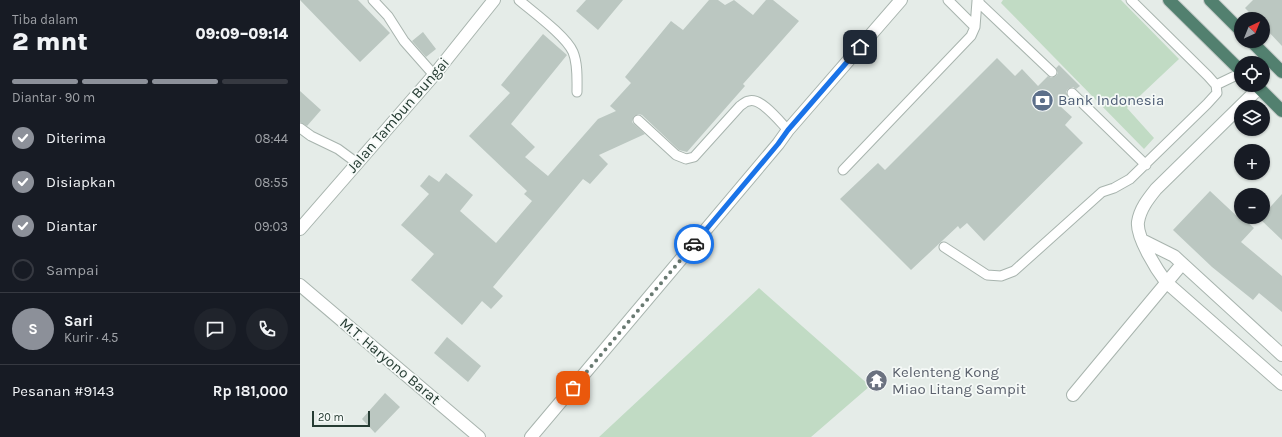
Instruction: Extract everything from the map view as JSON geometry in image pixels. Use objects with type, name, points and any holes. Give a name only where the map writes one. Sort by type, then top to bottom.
[{"type":"highway","points":[[1169,0],[1234,65]]},
{"type":"highway","points":[[1210,0],[1234,24]]},
{"type":"highway","points":[[1258,48],[1282,72]]},
{"type":"highway","points":[[1264,92],[1282,111]]},
{"type":"street","name":"Jalan Tambun Bungai","points":[[300,229],[434,75],[494,0]]},
{"type":"street","points":[[531,437],[778,144],[788,130],[902,0]]},
{"type":"street","points":[[1252,92],[1156,189],[1143,206],[1138,224],[1142,240],[1156,268],[1166,282],[1282,384]]},
{"type":"street","points":[[1142,240],[1174,256],[1282,354]]},
{"type":"street","points":[[1073,395],[1182,264]]},
{"type":"street","name":"M.T. Haryono Barat","points":[[300,285],[479,437]]},
{"type":"lane","points":[[373,0],[388,16],[404,41],[434,75]]},
{"type":"lane","points":[[519,0],[564,39],[573,52],[576,65],[577,92]]},
{"type":"lane","points":[[948,0],[976,26]]},
{"type":"lane","points":[[944,247],[987,276],[1001,276],[1014,270],[1102,192],[1114,188],[1130,179],[1208,104],[1217,93],[1216,85],[1131,0]]},
{"type":"lane","points":[[843,170],[972,36],[976,26],[978,1]]},
{"type":"lane","points":[[978,1],[1052,72]]},
{"type":"lane","points":[[1216,85],[1234,76]]},
{"type":"lane","points":[[1072,93],[1146,164]]},
{"type":"lane","points":[[638,120],[676,155],[686,159],[694,157],[740,106],[749,100],[758,101],[766,107],[788,130]]},
{"type":"lane","points":[[300,128],[311,136],[338,149],[357,163]]},
{"type":"green space","points":[[1003,0],[1121,0],[1179,59],[1127,108],[1154,138],[1144,149],[1001,3]]},
{"type":"green space","points":[[759,288],[870,386],[811,437],[599,437]]},
{"type":"building","points":[[300,0],[358,0],[390,33],[360,62]]},
{"type":"building","points":[[586,0],[623,0],[598,30],[576,11]]},
{"type":"building","points":[[709,0],[718,0],[725,5],[734,0],[753,15],[766,0],[773,0],[799,21],[743,84],[745,86],[687,152],[679,150],[642,115],[639,114],[634,116],[632,122],[645,134],[599,155],[608,164],[590,184],[583,179],[493,287],[503,296],[491,309],[482,301],[462,325],[411,280],[434,254],[401,225],[429,194],[420,186],[429,175],[439,182],[446,173],[473,195],[460,211],[496,243],[532,201],[524,194],[527,191],[469,136],[510,93],[501,85],[543,34],[567,55],[511,124],[535,147],[525,157],[548,176],[598,119],[616,111],[610,106],[631,83],[625,77],[671,21],[683,30]]},
{"type":"building","points":[[1253,0],[1282,0],[1282,46],[1270,33],[1270,12],[1249,12],[1245,8]]},
{"type":"building","points":[[423,32],[436,49],[426,57],[412,41]]},
{"type":"building","points":[[997,58],[1015,76],[1022,69],[1038,86],[1048,76],[1051,78],[1056,76],[1058,73],[1056,68],[1059,65],[1080,86],[1076,89],[1073,87],[1068,89],[1066,92],[1068,97],[1060,106],[1072,117],[1065,125],[1083,143],[984,241],[967,223],[960,229],[958,226],[911,270],[840,199],[878,163],[885,170]]},
{"type":"building","points":[[300,91],[321,110],[307,126],[300,122]]},
{"type":"building","points":[[1210,191],[1234,213],[1234,224],[1250,224],[1254,228],[1241,242],[1282,276],[1282,312],[1259,293],[1253,300],[1212,267],[1173,230]]},
{"type":"building","points":[[1282,194],[1282,240],[1265,224],[1270,224],[1270,207]]},
{"type":"building","points":[[447,337],[481,366],[468,382],[434,353]]},
{"type":"building","points":[[385,393],[400,407],[375,433],[362,419]]},
{"type":"way so far","points":[[573,388],[694,244]]},
{"type":"place","name":"Bank Indonesia","points":[[1042,100]]},
{"type":"place","name":"Kelenteng Kong Miao Litang Sampit","points":[[877,381]]},
{"type":"route","points":[[694,244],[788,130],[860,47]]}]
